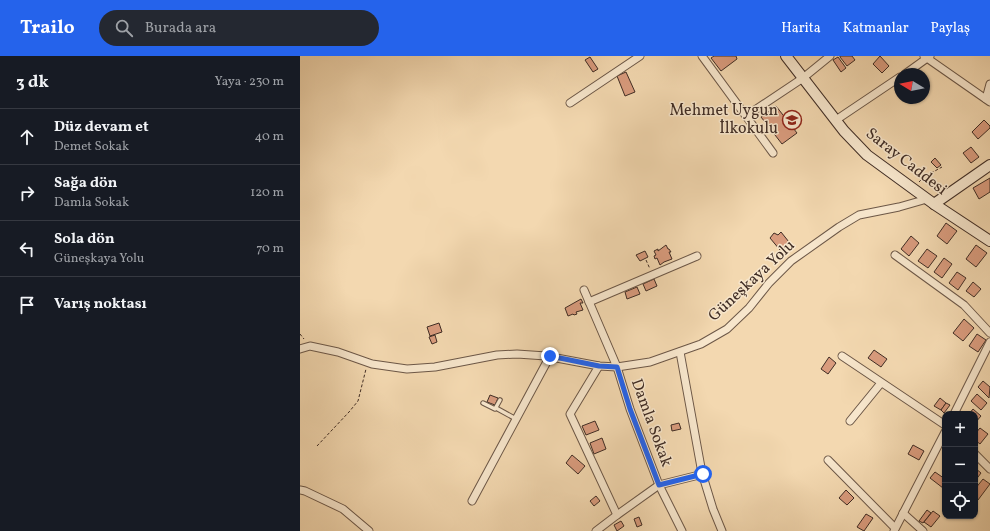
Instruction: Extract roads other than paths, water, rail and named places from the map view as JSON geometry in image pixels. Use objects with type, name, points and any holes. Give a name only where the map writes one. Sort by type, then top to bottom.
[{"type":"street","points":[[570,103],[640,56]]},
{"type":"street","points":[[702,56],[773,153]]},
{"type":"street","name":"Saray Caddesi","points":[[786,56],[844,131],[867,155],[930,202],[990,241]]},
{"type":"street","points":[[746,116],[803,78],[830,56]]},
{"type":"street","points":[[913,68],[927,57],[988,100],[990,84]]},
{"type":"street","points":[[836,120],[894,81]]},
{"type":"street","name":"Güneşkaya Yolu","points":[[300,349],[310,346],[338,352],[368,362],[407,369],[435,367],[497,355],[517,354],[550,356],[599,366],[617,367],[650,362],[701,344],[727,329],[749,308],[769,283],[791,262],[839,227],[859,215],[921,202],[930,202],[990,165]]},
{"type":"street","points":[[895,255],[964,305],[990,332]]},
{"type":"street","points":[[589,302],[697,256]]},
{"type":"street","name":"Damla Sokak","points":[[584,290],[617,367],[633,416],[659,485],[682,531]]},
{"type":"street","points":[[956,411],[990,342]]},
{"type":"street","points":[[680,352],[703,474],[713,509],[722,531]]},
{"type":"street","points":[[472,501],[550,356]]},
{"type":"street","points":[[842,356],[942,423]]},
{"type":"street","points":[[599,366],[570,414],[617,514]]},
{"type":"street","points":[[850,421],[881,382]]},
{"type":"street","points":[[828,460],[894,530],[942,438]]},
{"type":"street","points":[[978,457],[990,469]]},
{"type":"street","points":[[596,531],[617,514],[659,485],[703,474]]},
{"type":"street","points":[[300,490],[343,509],[370,531]]},
{"type":"street","points":[[903,513],[923,531]]},
{"type":"lane","points":[[496,408],[500,400]]},
{"type":"lane","points":[[483,403],[516,419]]},
{"type":"place","name":"Mehmet Uygun İlkokulu","points":[[792,120]]}]
